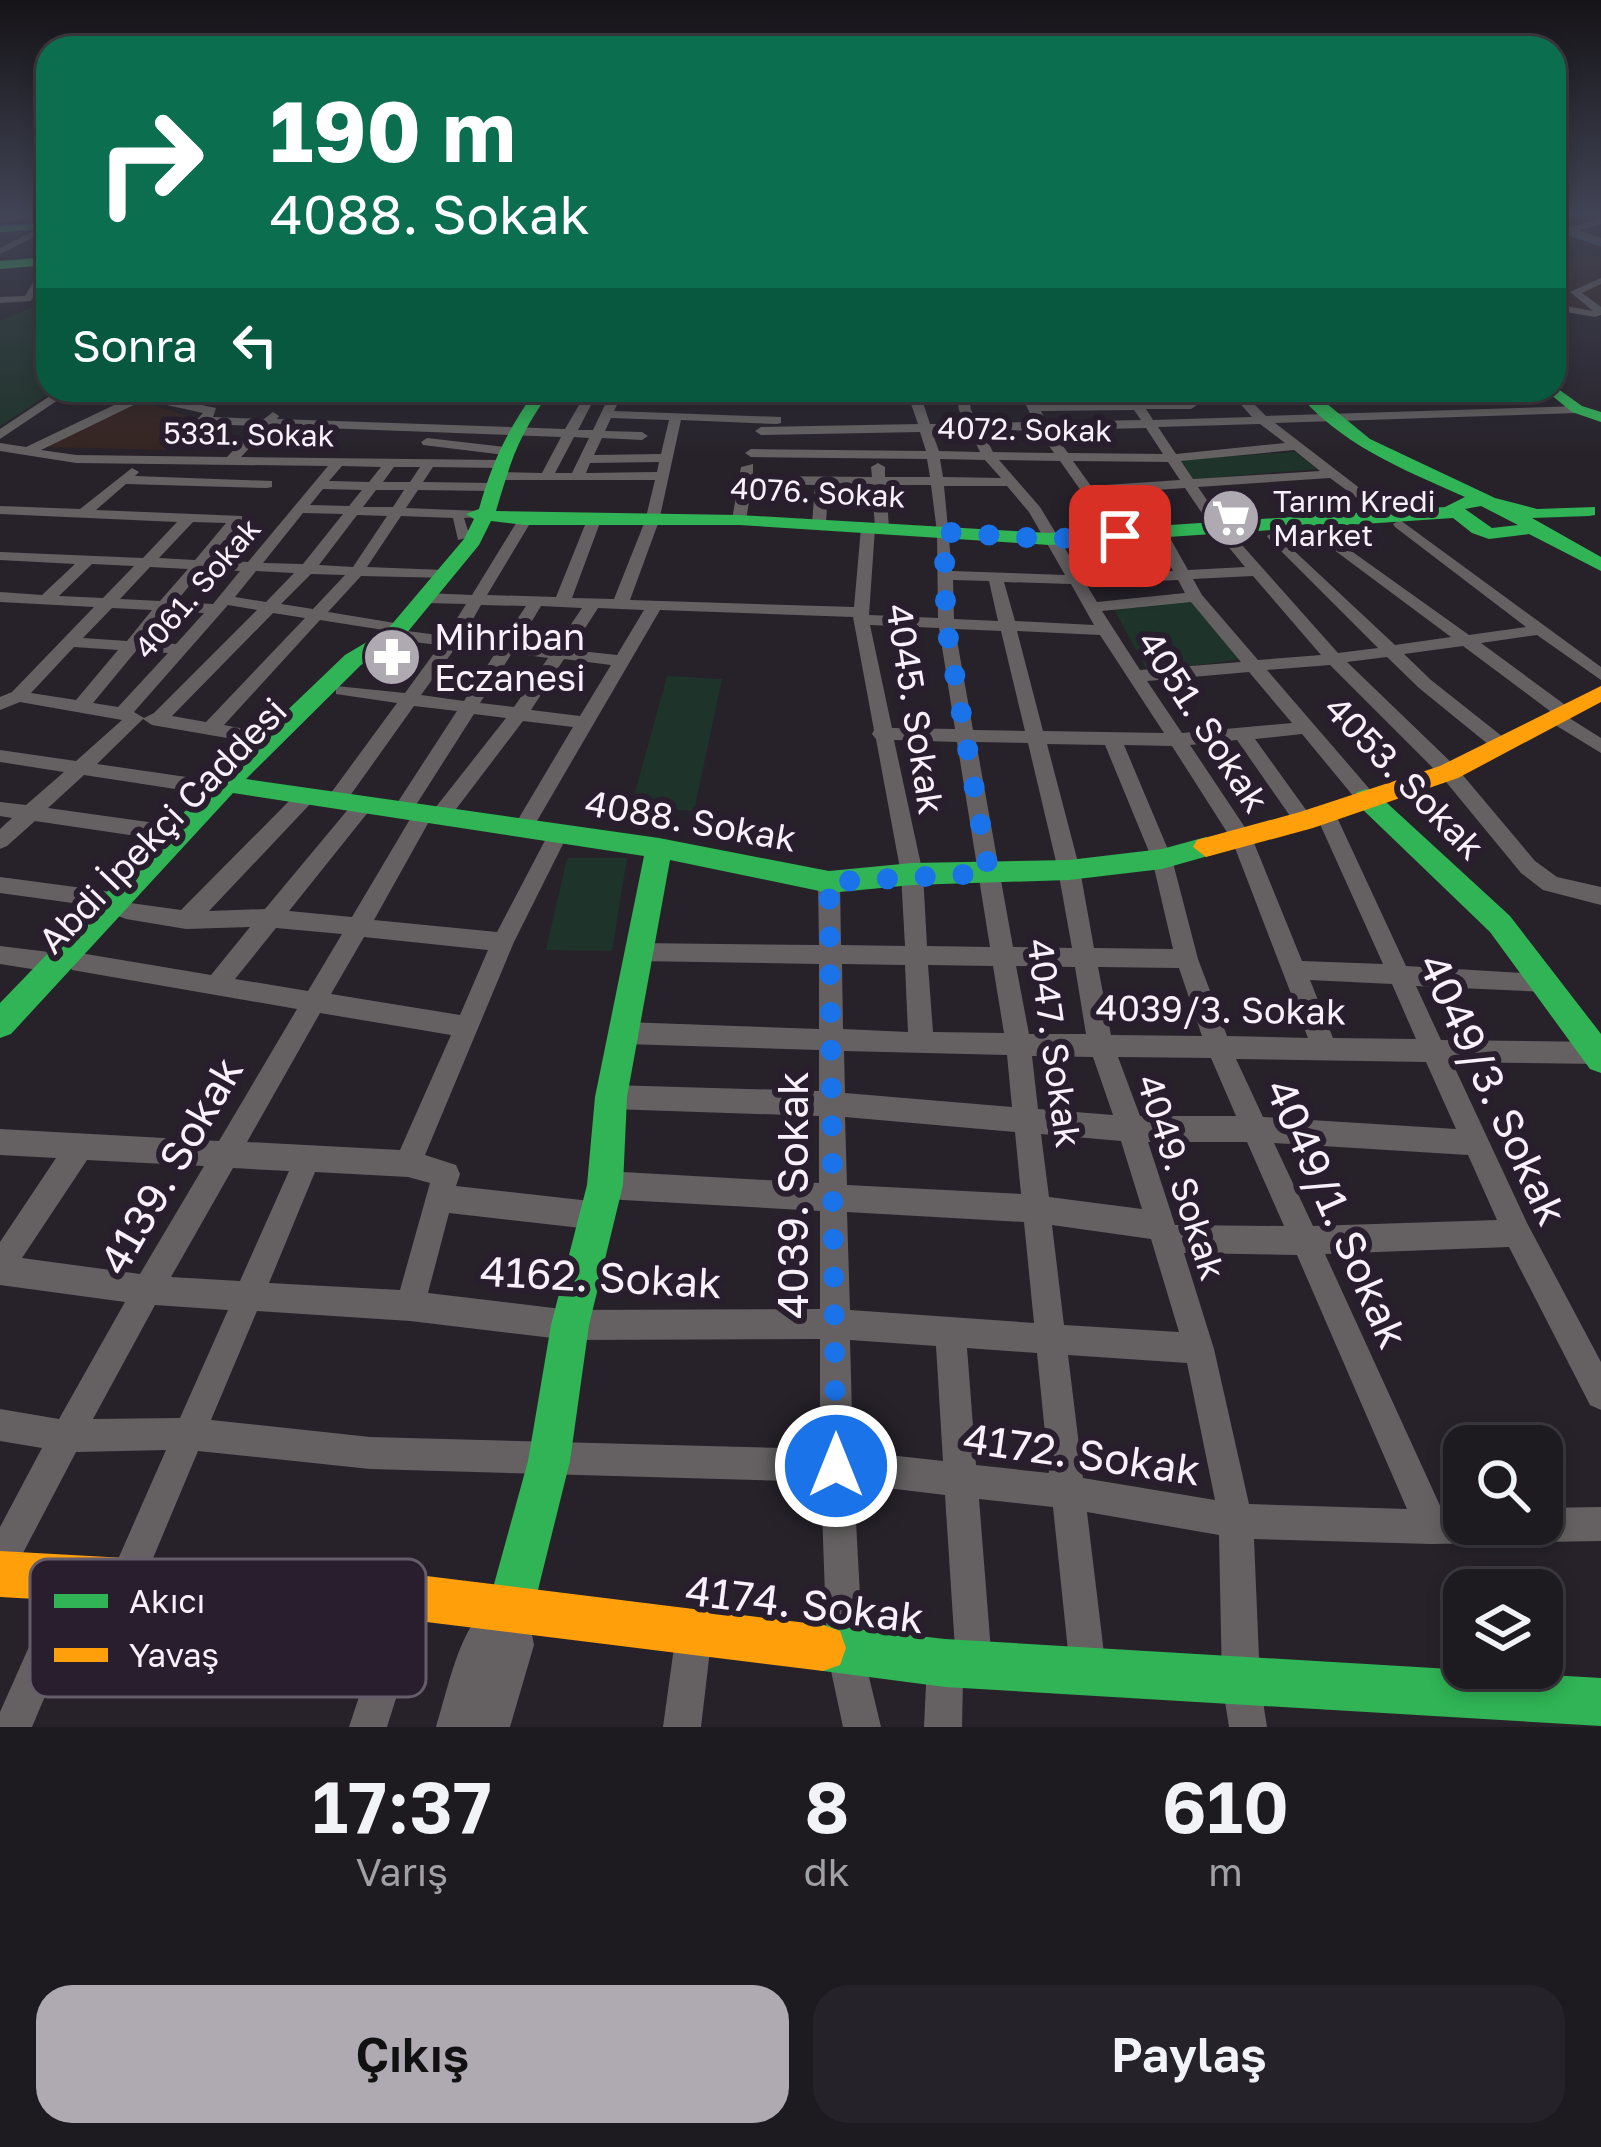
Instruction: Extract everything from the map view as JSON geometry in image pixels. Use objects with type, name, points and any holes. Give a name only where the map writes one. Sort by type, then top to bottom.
[{"type":"main road","name":"Abdi İpekçi Caddesi","points":[[0,1048],[177,834],[342,689],[426,598],[488,502],[537,402]]},
{"type":"main road","points":[[1310,402],[1320,416],[1601,569]]},
{"type":"main road","points":[[1407,465],[1462,516],[1582,521]]},
{"type":"main road","points":[[1462,516],[1466,500],[1511,517],[1537,514],[1582,521]]},
{"type":"main road","name":"4076. Sokak","points":[[488,502],[594,520],[740,520],[1049,539],[1274,536],[1393,520]]},
{"type":"main road","name":"4076. Sokak","points":[[1121,536],[1165,542],[1462,516]]},
{"type":"main road","points":[[1582,521],[1601,569]]},
{"type":"main road","name":"Abdi İpekçi Caddesi","points":[[119,906],[353,660],[389,637]]},
{"type":"main road","name":"4088. Sokak","points":[[232,788],[659,848],[829,882],[912,874],[1069,870],[1162,859],[1314,817],[1449,772],[1601,693]]},
{"type":"main road","name":"4053. Sokak","points":[[1366,798],[1500,924],[1599,1054]]},
{"type":"main road","points":[[511,1606],[549,1461],[570,1325],[599,1216],[611,1097],[659,848]]},
{"type":"main road","name":"Abdi İpekçi Caddesi","points":[[0,1024],[69,963]]},
{"type":"main road","name":"4174. Sokak","points":[[0,1574],[30,1576]]},
{"type":"main road","name":"4174. Sokak","points":[[426,1598],[960,1664],[1601,1702]]},
{"type":"street","points":[[0,315],[31,293]]},
{"type":"street","points":[[1576,293],[1601,314]]},
{"type":"street","points":[[0,300],[36,298]]},
{"type":"street","points":[[1566,309],[1601,314]]},
{"type":"street","points":[[0,435],[50,402]]},
{"type":"street","points":[[26,452],[132,402]]},
{"type":"street","points":[[182,402],[212,411],[183,440]]},
{"type":"street","points":[[229,462],[288,402]]},
{"type":"street","points":[[81,706],[267,484],[329,402]]},
{"type":"street","points":[[354,423],[371,402]]},
{"type":"street","points":[[397,425],[414,402]]},
{"type":"street","points":[[210,729],[358,570],[413,486],[427,442],[456,402]]},
{"type":"street","points":[[218,983],[270,918],[348,804],[406,699],[478,601],[488,502],[479,429],[497,402]]},
{"type":"street","points":[[546,477],[586,402]]},
{"type":"street","points":[[612,402],[669,406],[762,426],[873,431],[1320,416],[1589,413]]},
{"type":"street","points":[[612,402],[647,416],[669,406],[705,402]]},
{"type":"street","points":[[577,477],[612,402]]},
{"type":"street","points":[[740,520],[751,453],[762,426],[760,402]]},
{"type":"street","points":[[869,402],[892,418],[924,430]]},
{"type":"street","name":"4047. Sokak","points":[[917,402],[933,454],[944,532],[946,624],[1018,1043],[1088,1670]]},
{"type":"street","name":"4051. Sokak","points":[[966,402],[989,456],[1035,510],[1105,630],[1242,838],[1324,1046]]},
{"type":"street","points":[[1031,402],[1042,426],[1121,536]]},
{"type":"street","points":[[1136,402],[1224,534],[1334,659],[1449,772],[1528,867],[1551,884],[1601,896]]},
{"type":"street","points":[[1189,402],[1205,422]]},
{"type":"street","points":[[1245,402],[1393,520],[1601,674]]},
{"type":"street","points":[[1034,408],[1191,405]]},
{"type":"street","points":[[620,605],[664,476],[669,406]]},
{"type":"street","points":[[637,459],[647,416]]},
{"type":"street","points":[[762,426],[892,418]]},
{"type":"street","points":[[204,420],[479,429]]},
{"type":"street","name":"4045. Sokak","points":[[873,431],[879,480],[862,616],[880,734],[912,874],[913,956],[922,1043]]},
{"type":"street","points":[[488,502],[569,433],[642,436]]},
{"type":"street","points":[[427,442],[488,502]]},
{"type":"street","name":"4072. Sokak","points":[[751,453],[1176,458],[1297,446]]},
{"type":"street","name":"5331. Sokak","points":[[0,447],[146,459],[420,463],[488,502]]},
{"type":"street","points":[[585,459],[667,458]]},
{"type":"street","points":[[83,514],[146,459]]},
{"type":"street","points":[[134,516],[184,460]]},
{"type":"street","points":[[300,509],[338,462]]},
{"type":"street","points":[[159,719],[310,566],[391,462]]},
{"type":"street","points":[[1090,490],[1332,473]]},
{"type":"street","points":[[319,485],[413,486],[488,502],[546,477],[664,476]]},
{"type":"street","points":[[122,480],[267,484]]},
{"type":"street","points":[[745,480],[1008,482]]},
{"type":"street","points":[[819,524],[822,480]]},
{"type":"street","name":"4061. Sokak","points":[[0,841],[82,768],[300,509],[438,514],[488,502]]},
{"type":"street","points":[[3,513],[237,519]]},
{"type":"street","points":[[5,700],[189,518]]},
{"type":"street","points":[[562,603],[594,520]]},
{"type":"street","points":[[1319,532],[1601,747]]},
{"type":"street","points":[[1274,536],[1390,651],[1502,745]]},
{"type":"street","name":"4053. Sokak","points":[[1165,542],[1195,597],[1366,798]]},
{"type":"street","points":[[0,556],[447,570]]},
{"type":"street","points":[[46,599],[88,560]]},
{"type":"street","points":[[943,574],[1078,580],[1256,571]]},
{"type":"street","name":"4049. Sokak","points":[[995,575],[1069,870],[1100,1042],[1199,1349],[1236,1521],[1247,1727]]},
{"type":"street","points":[[0,597],[162,605],[274,604],[322,613],[389,637],[624,662]]},
{"type":"street","points":[[1094,607],[1195,597]]},
{"type":"street","points":[[426,598],[1105,630]]},
{"type":"street","points":[[422,814],[469,706],[536,602]]},
{"type":"street","points":[[422,814],[520,712],[593,604]]},
{"type":"street","points":[[523,828],[654,607]]},
{"type":"street","points":[[1139,676],[1334,659],[1539,630]]},
{"type":"street","points":[[68,642],[181,649]]},
{"type":"street","points":[[342,689],[585,723]]},
{"type":"street","points":[[5,700],[81,706],[274,740]]},
{"type":"street","points":[[880,734],[1176,740],[1304,728]]},
{"type":"street","name":"4049/3. Sokak","points":[[1244,735],[1314,817],[1398,975],[1517,1233],[1601,1394]]},
{"type":"street","name":"4049/1. Sokak","points":[[1112,739],[1162,859],[1187,959],[1218,1046],[1432,1527]]},
{"type":"street","points":[[0,756],[232,788]]},
{"type":"street","points":[[186,920],[305,797]]},
{"type":"street","points":[[0,809],[177,834]]},
{"type":"street","name":"4139. Sokak","points":[[0,1562],[64,1436],[222,1155],[422,814]]},
{"type":"street","points":[[408,1164],[502,942],[557,834]]},
{"type":"street","name":"4039. Sokak","points":[[829,882],[836,1466],[845,1652],[862,1727]]},
{"type":"street","points":[[0,885],[186,920],[270,918],[502,942]]},
{"type":"street","points":[[636,952],[1187,959]]},
{"type":"street","points":[[0,955],[218,983],[466,1027]]},
{"type":"street","points":[[1295,970],[1545,982]]},
{"type":"street","name":"4039/3. Sokak","points":[[624,1033],[1599,1054]]},
{"type":"street","points":[[611,1097],[834,1104],[1131,1129],[1257,1129],[1476,1143]]},
{"type":"street","points":[[0,1142],[408,1164],[443,1186],[599,1216]]},
{"type":"street","points":[[0,1269],[80,1147]]},
{"type":"street","points":[[135,1559],[308,1160]]},
{"type":"street","points":[[605,1185],[1037,1209],[1163,1232],[1305,1241],[1517,1233]]},
{"type":"street","points":[[410,1306],[443,1186]]},
{"type":"street","name":"4162. Sokak","points":[[0,1269],[147,1290],[410,1306],[570,1325],[834,1324],[1199,1349]]},
{"type":"street","points":[[943,1727],[960,1664],[962,1480],[950,1330]]},
{"type":"street","name":"4172. Sokak","points":[[0,1425],[64,1436],[187,1434],[370,1453],[836,1466],[1069,1492],[1236,1521],[1432,1527],[1601,1524]]},
{"type":"street","points":[[455,1727],[484,1637],[511,1606]]},
{"type":"street","points":[[491,1727],[516,1646],[511,1606]]},
{"type":"street","points":[[682,1727],[694,1633]]},
{"type":"street","points":[[13,1727],[30,1687]]},
{"type":"street","points":[[368,1727],[378,1697]]},
{"type":"shaded area","points":[[1566,293],[1601,293],[1601,312],[1566,307]]},
{"type":"shaded area","points":[[139,402],[200,420],[164,450],[42,447]]},
{"type":"green space","points":[[36,305],[37,402],[0,426],[0,321]]},
{"type":"green space","points":[[1295,452],[1317,469],[1193,479],[1181,460]]},
{"type":"green space","points":[[1190,599],[1241,659],[1148,672],[1114,609]]},
{"type":"green space","points":[[667,676],[722,679],[694,811],[631,807]]},
{"type":"green space","points":[[567,858],[627,858],[612,951],[546,950]]},
{"type":"traffic: fast","points":[[1566,401],[1601,417]]},
{"type":"traffic: fast","points":[[0,1024],[230,780],[353,660],[394,635],[426,598],[472,541],[489,508],[499,464],[535,402]]},
{"type":"traffic: fast","points":[[1313,402],[1365,442],[1488,501]]},
{"type":"traffic: fast","points":[[1531,526],[1521,531],[1510,534],[1489,533],[1469,524],[1454,507],[1481,500],[1493,503],[1515,515],[1526,523],[1536,531],[1548,539],[1601,565]]},
{"type":"traffic: fast","points":[[1512,507],[1536,514],[1589,511]]},
{"type":"traffic: fast","points":[[475,514],[525,520],[739,520],[1049,539],[1454,512]]},
{"type":"traffic: fast","points":[[242,787],[659,848],[829,882],[912,874],[1069,870],[1162,859],[1206,847]]},
{"type":"traffic: fast","points":[[1366,798],[1500,924],[1601,1059]]},
{"type":"traffic: fast","points":[[511,1606],[549,1461],[570,1325],[605,1185],[611,1097],[659,848]]},
{"type":"traffic: fast","points":[[823,1648],[945,1663],[1601,1702]]},
{"type":"traffic: slow","points":[[1206,847],[1304,821],[1449,772],[1601,693]]},
{"type":"traffic: slow","points":[[0,1574],[30,1576]]},
{"type":"traffic: slow","points":[[426,1599],[823,1648]]},
{"type":"place","name":"Tarım Kredi Market","points":[[1231,518]]},
{"type":"place","name":"Mihriban Eczanesi","points":[[392,657]]},
{"type":"route","points":[[836,1466],[829,882],[989,873],[946,624],[944,532],[1049,539],[1120,536]]}]
